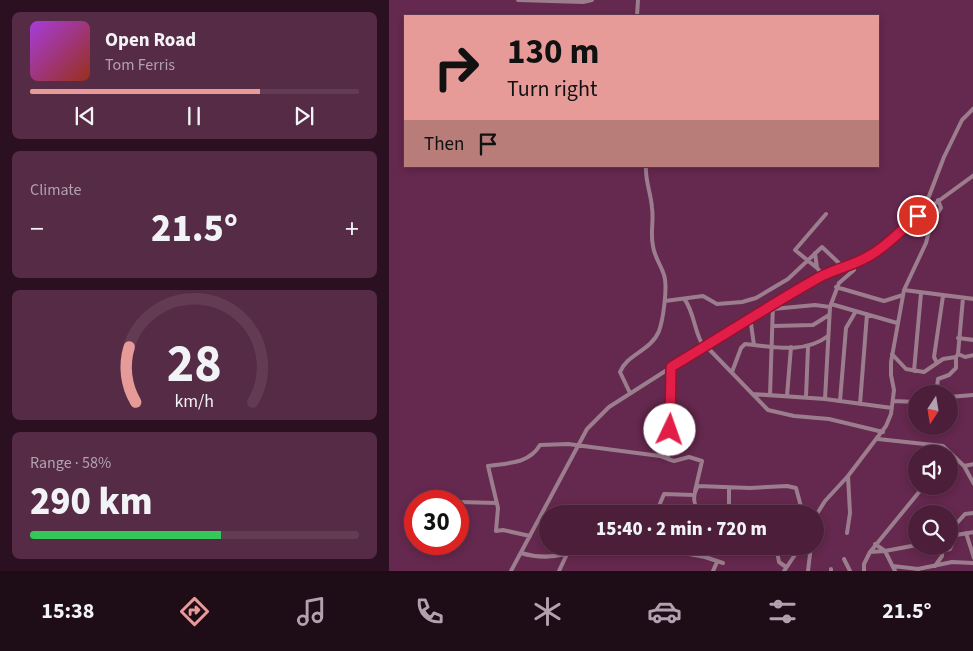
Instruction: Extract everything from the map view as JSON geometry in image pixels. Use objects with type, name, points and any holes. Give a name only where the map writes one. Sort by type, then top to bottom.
[{"type":"street","points":[[518,0],[592,0]]},
{"type":"street","points":[[637,15],[638,0]]},
{"type":"street","points":[[918,216],[927,204],[944,157],[962,120],[973,108]]},
{"type":"street","points":[[630,393],[620,372],[621,369],[632,358],[650,346],[657,334],[665,301],[665,279],[652,244],[652,206],[645,178],[645,167]]},
{"type":"street","points":[[511,571],[587,429],[599,416],[630,393],[750,317],[773,307],[824,276],[851,266],[875,253],[938,200],[973,175]]},
{"type":"street","points":[[822,505],[883,432],[892,408],[894,390],[891,375],[893,354],[903,293],[926,243],[931,223],[941,208],[938,200]]},
{"type":"street","points":[[824,276],[817,268],[796,252],[795,249],[826,214]]},
{"type":"street","points":[[665,301],[685,300],[703,296],[717,304],[742,302],[756,298],[788,279],[822,247],[840,264],[851,266]]},
{"type":"street","points":[[815,253],[817,268]]},
{"type":"street","points":[[825,399],[829,315],[837,287],[854,270],[851,266]]},
{"type":"street","points":[[837,287],[883,302],[903,293],[921,293],[973,299]]},
{"type":"street","points":[[915,371],[921,293]]},
{"type":"street","points":[[937,363],[934,357],[943,296]]},
{"type":"street","points":[[937,385],[938,379],[949,375],[956,368],[963,298]]},
{"type":"street","points":[[685,300],[690,308],[699,340],[768,410],[795,416],[829,419],[883,432]]},
{"type":"street","points":[[773,307],[831,305],[897,323]]},
{"type":"street","points":[[770,395],[773,307]]},
{"type":"street","points":[[840,401],[846,328],[856,311]]},
{"type":"street","points":[[860,404],[867,314]]},
{"type":"street","points":[[773,326],[813,325],[829,315]]},
{"type":"street","points":[[750,317],[754,345]]},
{"type":"street","points":[[731,372],[743,346],[808,347],[828,336]]},
{"type":"street","points":[[959,338],[973,340]]},
{"type":"street","points":[[787,396],[791,347]]},
{"type":"street","points":[[805,398],[808,347]]},
{"type":"street","points":[[893,354],[903,367],[915,371],[928,370],[943,359],[973,355]]},
{"type":"street","points":[[668,458],[671,367]]},
{"type":"street","points":[[753,394],[825,399],[892,408]]},
{"type":"street","points":[[958,396],[973,395]]},
{"type":"street","points":[[893,401],[908,402]]},
{"type":"street","points":[[878,439],[930,445]]},
{"type":"street","points":[[529,536],[511,531],[496,531],[497,503],[488,466],[530,458],[540,445],[568,444],[660,456],[674,460],[689,457],[702,461],[694,493],[696,505]]},
{"type":"street","points":[[958,461],[964,466],[973,484]]},
{"type":"street","points":[[964,466],[973,464]]},
{"type":"street","points":[[847,476],[850,514],[847,533]]},
{"type":"street","points":[[694,493],[698,486],[729,488],[787,486],[796,488],[801,505]]},
{"type":"street","points":[[729,488],[729,505]]},
{"type":"street","points":[[659,505],[664,494],[694,493]]},
{"type":"street","points":[[864,571],[864,564],[875,544],[916,495]]},
{"type":"street","points":[[469,502],[497,503]]},
{"type":"street","points":[[958,522],[965,514],[973,513]]},
{"type":"street","points":[[935,566],[942,551],[950,549],[956,535],[973,532]]},
{"type":"street","points":[[966,533],[973,558]]},
{"type":"street","points":[[875,544],[885,552],[895,571]]},
{"type":"street","points":[[870,552],[885,552],[908,547]]},
{"type":"street","points":[[521,553],[545,557],[560,557],[565,555]]},
{"type":"street","points":[[559,571],[567,555]]},
{"type":"street","points":[[694,555],[723,563]]},
{"type":"street","points":[[778,555],[779,562],[785,569],[795,555]]},
{"type":"street","points":[[808,571],[810,555]]},
{"type":"street","points":[[844,559],[850,571]]},
{"type":"street","points":[[713,571],[717,562]]},
{"type":"street","points":[[893,566],[913,569],[952,562],[973,563]]},
{"type":"route","points":[[670,430],[671,367],[727,334],[750,317],[821,277],[849,267],[875,253],[918,216]]}]
